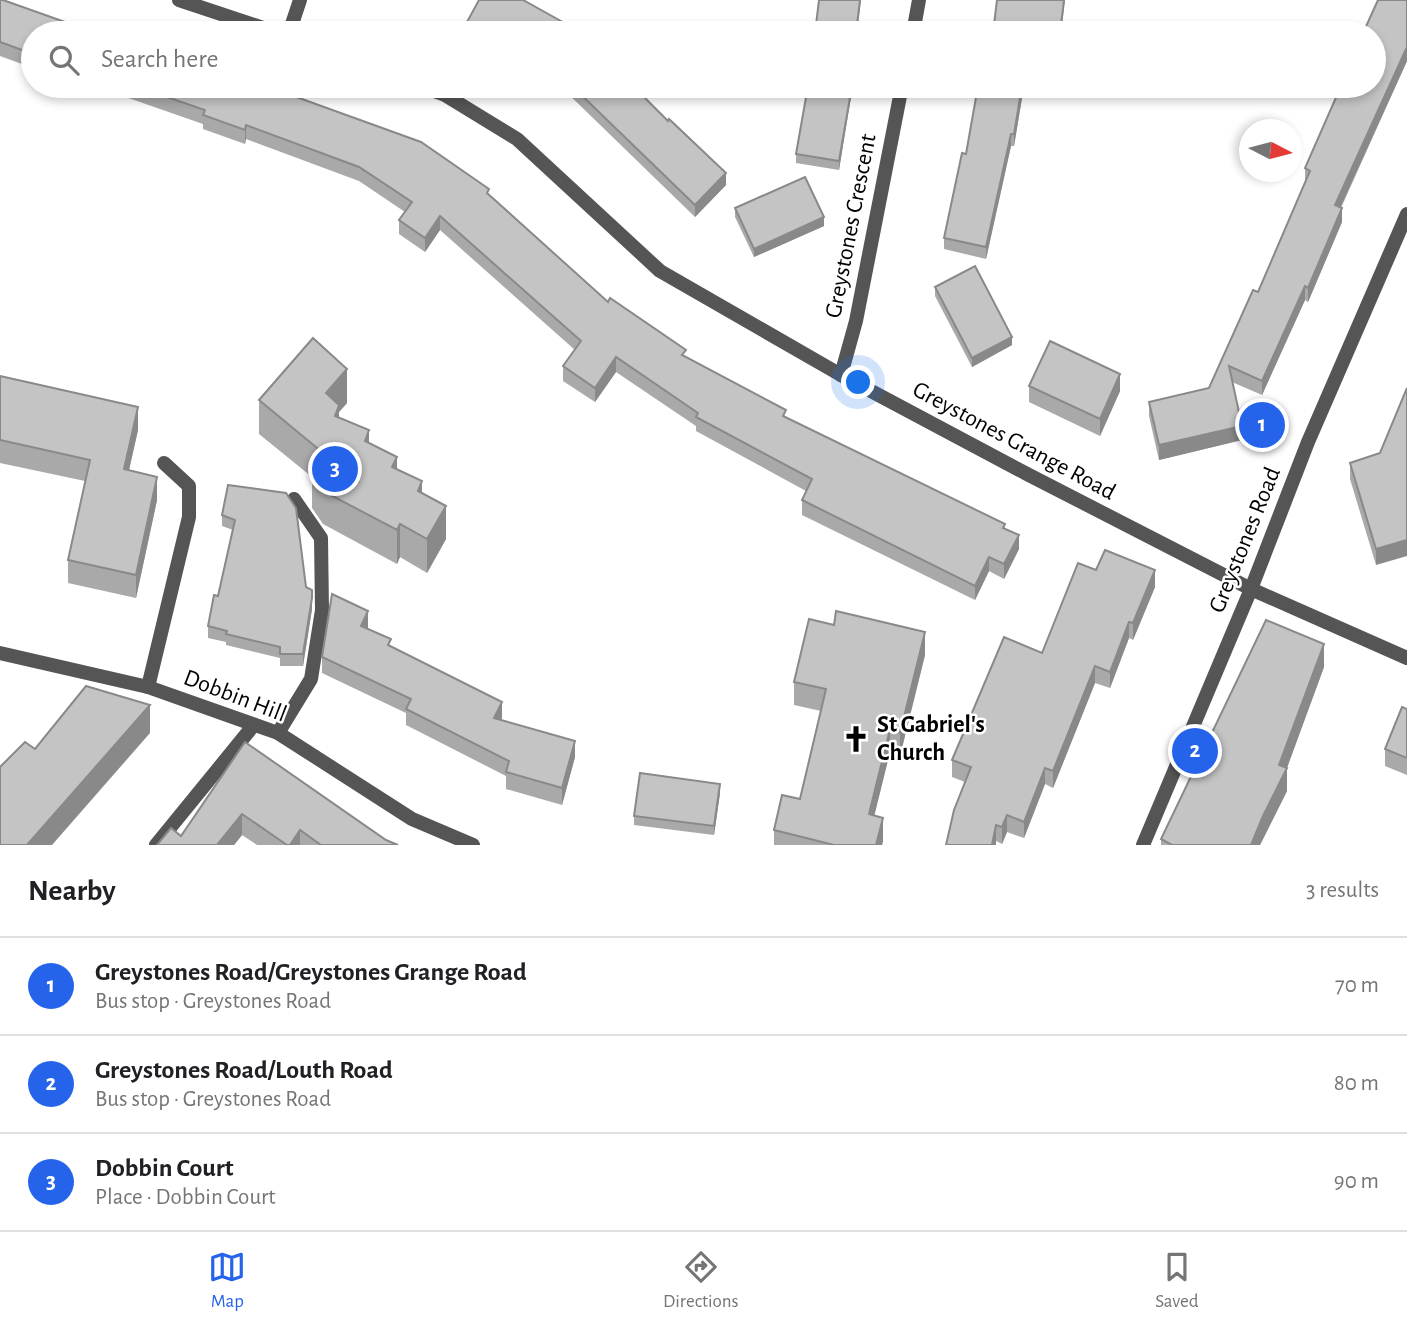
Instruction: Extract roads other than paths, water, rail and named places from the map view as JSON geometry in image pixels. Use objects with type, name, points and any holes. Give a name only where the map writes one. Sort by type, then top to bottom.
[{"type":"street","points":[[179,0],[242,21]]},
{"type":"street","points":[[293,21],[300,0]]},
{"type":"street","points":[[915,21],[919,0]]},
{"type":"street","name":"Greystones Grange Road","points":[[450,98],[517,139],[660,271],[841,375],[1251,589],[1407,658]]},
{"type":"street","name":"Greystones Crescent","points":[[841,375],[856,321],[900,98]]},
{"type":"street","name":"Greystones Road","points":[[1143,845],[1251,589],[1308,442],[1407,214]]},
{"type":"street","points":[[148,687],[190,517],[189,486],[164,463]]},
{"type":"street","points":[[278,733],[311,679],[322,610],[321,538],[294,499]]},
{"type":"street","name":"Dobbin Hill","points":[[0,653],[148,687],[278,733],[412,819],[473,845]]},
{"type":"street","points":[[156,845],[253,726]]},
{"type":"place","name":"Greystones Road/Greystones Grange Road","points":[[1262,425]]},
{"type":"place","name":"Dobbin Court","points":[[335,469]]},
{"type":"place","name":"St Gabriel's Church","points":[[856,739]]},
{"type":"place","name":"Greystones Road/Louth Road","points":[[1195,751]]}]
